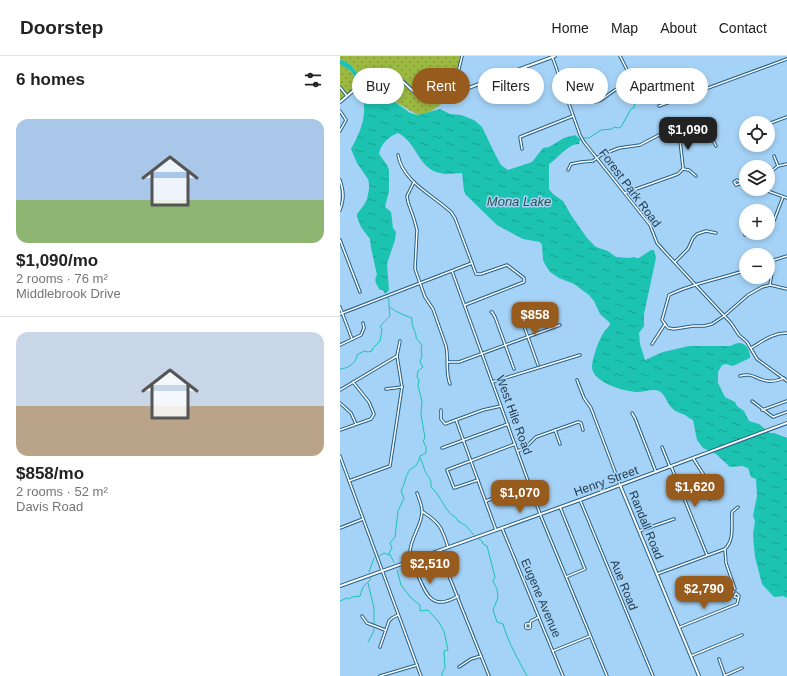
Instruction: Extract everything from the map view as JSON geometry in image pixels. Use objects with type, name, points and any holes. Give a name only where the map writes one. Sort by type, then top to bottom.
[{"type":"street","points":[[459,68],[462,56]]},
{"type":"street","points":[[470,88],[553,56]]},
{"type":"street","name":"Forest Park Road","points":[[553,56],[580,136],[650,226],[657,242],[724,316],[751,348],[757,359],[787,381]]},
{"type":"street","points":[[608,95],[631,81],[627,68],[620,56]]},
{"type":"street","points":[[659,106],[787,59]]},
{"type":"street","points":[[340,102],[360,86],[380,74],[390,74],[400,78],[412,90]]},
{"type":"street","points":[[340,87],[347,96]]},
{"type":"street","points":[[340,111],[346,120],[340,131]]},
{"type":"street","points":[[522,149],[520,137],[573,116]]},
{"type":"street","points":[[775,121],[787,117]]},
{"type":"street","points":[[568,170],[571,164],[593,161],[600,155],[618,148],[641,145],[659,135],[679,132],[700,124],[703,124],[707,128],[716,146]]},
{"type":"street","points":[[625,193],[678,174],[683,169],[684,167],[679,132]]},
{"type":"street","points":[[398,156],[405,173],[451,212],[455,218],[476,274],[481,274],[507,265],[522,276],[524,280],[524,282],[464,305]]},
{"type":"street","points":[[774,156],[778,166]]},
{"type":"street","points":[[775,168],[778,166],[787,164]]},
{"type":"street","points":[[683,169],[689,170],[696,176]]},
{"type":"street","points":[[340,180],[344,199],[340,210]]},
{"type":"street","points":[[414,182],[407,196],[417,230],[414,265],[425,297],[433,309],[447,351],[447,374],[450,384]]},
{"type":"street","points":[[775,194],[787,198]]},
{"type":"street","points":[[775,218],[783,197]]},
{"type":"street","points":[[675,262],[688,249],[693,238],[697,234],[706,231],[716,233]]},
{"type":"street","points":[[340,240],[341,246],[360,292]]},
{"type":"street","points":[[775,259],[787,256]]},
{"type":"street","points":[[341,314],[472,263]]},
{"type":"street","name":"West Hile Road","points":[[452,271],[540,514],[607,675]]},
{"type":"street","points":[[739,272],[696,285],[669,295],[662,318],[665,324],[668,328],[674,330],[693,326],[704,326],[714,323],[724,316],[756,289],[770,285],[787,289]]},
{"type":"street","points":[[340,307],[341,314],[352,340]]},
{"type":"street","points":[[491,312],[495,317],[514,369]]},
{"type":"street","points":[[519,312],[538,365]]},
{"type":"street","points":[[340,345],[362,335],[364,328],[363,323]]},
{"type":"street","points":[[652,344],[665,324]]},
{"type":"street","points":[[448,362],[457,362],[482,354],[560,325]]},
{"type":"street","points":[[751,348],[765,338],[777,334],[787,333]]},
{"type":"street","points":[[349,481],[390,466],[402,387],[397,356],[400,341]]},
{"type":"street","points":[[492,382],[580,355]]},
{"type":"street","points":[[340,390],[397,356]]},
{"type":"street","points":[[740,376],[749,374],[763,381],[770,382],[784,378]]},
{"type":"street","name":"Randall Road","points":[[577,380],[584,398],[591,408],[620,485],[699,676]]},
{"type":"street","points":[[340,430],[371,419],[374,414],[369,402],[353,382]]},
{"type":"street","points":[[386,389],[402,387]]},
{"type":"street","points":[[752,401],[773,417],[787,412]]},
{"type":"street","points":[[762,410],[787,401]]},
{"type":"street","points":[[340,403],[351,413],[356,424]]},
{"type":"street","points":[[442,410],[441,419],[444,423],[482,410],[501,406]]},
{"type":"street","points":[[632,413],[636,418],[656,472]]},
{"type":"street","points":[[456,420],[496,530]]},
{"type":"street","points":[[518,451],[526,447],[536,438],[578,422],[581,423],[583,430]]},
{"type":"street","name":"Henry Street","points":[[340,586],[580,500],[787,423]]},
{"type":"street","points":[[442,448],[508,424]]},
{"type":"street","points":[[555,430],[560,444]]},
{"type":"street","points":[[478,480],[454,488],[447,470],[515,444]]},
{"type":"street","points":[[662,447],[707,555]]},
{"type":"street","points":[[340,456],[421,676]]},
{"type":"street","points":[[693,458],[712,488],[710,500]]},
{"type":"street","points":[[486,501],[529,485]]},
{"type":"street","points":[[418,493],[423,512],[411,545],[410,552],[412,560],[425,591],[433,600],[442,603],[458,596]]},
{"type":"street","name":"Aue Road","points":[[580,500],[653,676]]},
{"type":"street","points":[[656,574],[725,548],[732,538],[732,512],[738,506]]},
{"type":"street","points":[[560,507],[585,569],[566,577]]},
{"type":"street","points":[[423,512],[442,528],[448,547]]},
{"type":"street","points":[[340,528],[364,519]]},
{"type":"street","points":[[639,531],[674,519]]},
{"type":"street","name":"Eugene Avenue","points":[[502,528],[563,676]]},
{"type":"street","points":[[725,548],[726,563],[735,589]]},
{"type":"street","points":[[439,551],[489,676]]},
{"type":"street","points":[[679,628],[737,604],[738,598]]},
{"type":"street","points":[[380,647],[385,630],[392,618],[398,615]]},
{"type":"street","points":[[362,616],[367,622],[385,630]]},
{"type":"street","points":[[529,624],[531,621],[539,617]]},
{"type":"street","points":[[691,656],[742,635]]},
{"type":"street","points":[[553,651],[590,636]]},
{"type":"street","points":[[459,667],[471,659],[481,656]]},
{"type":"street","points":[[719,659],[725,676],[742,668]]},
{"type":"street","points":[[380,676],[417,665]]},
{"type":"shaded area","points":[[340,56],[462,56],[459,68],[412,68],[412,104],[441,104],[430,112],[418,115],[399,104],[404,104],[404,68],[353,68],[340,59]]},
{"type":"shaded area","points":[[340,64],[352,73],[352,92],[340,102]]},
{"type":"water","name":"Mona Lake","points":[[340,59],[351,65],[353,68],[352,68],[352,73],[351,71],[340,64]]},
{"type":"water","name":"Mona Lake","points":[[364,104],[398,104],[410,113],[418,115],[440,109],[450,114],[461,115],[474,120],[482,127],[501,165],[508,170],[532,162],[543,148],[549,147],[564,138],[575,135],[580,139],[579,144],[567,149],[549,164],[549,189],[563,201],[587,238],[596,247],[608,251],[616,257],[630,258],[639,258],[651,250],[654,250],[656,258],[644,314],[644,326],[639,333],[640,344],[645,360],[663,352],[689,346],[731,346],[742,343],[749,350],[750,358],[733,366],[726,364],[722,365],[718,372],[718,383],[725,397],[735,402],[737,406],[744,411],[749,421],[759,424],[770,433],[787,438],[787,598],[783,596],[774,597],[762,584],[755,557],[753,535],[755,521],[753,516],[757,496],[756,479],[751,477],[748,468],[742,466],[730,467],[716,454],[703,448],[697,440],[693,420],[673,409],[659,391],[651,390],[632,392],[603,382],[597,377],[593,372],[593,359],[600,339],[610,323],[600,314],[594,301],[589,295],[574,284],[559,278],[550,272],[543,260],[542,245],[540,242],[523,239],[497,225],[466,195],[464,191],[462,173],[445,174],[433,171],[422,161],[409,142],[398,133],[391,136],[386,141],[381,147],[379,154],[389,170],[389,191],[385,207],[391,212],[393,228],[396,232],[395,240],[387,264],[389,290],[385,294],[383,290],[380,290],[375,281],[377,275],[370,239],[361,227],[357,217],[357,214],[367,199],[369,189],[368,179],[357,163],[351,149],[362,123]]},
{"type":"waterway","points":[[579,140],[589,138],[601,130],[621,127],[631,109],[634,108],[635,104]]},
{"type":"waterway","points":[[340,369],[351,365],[357,358],[357,355],[364,351],[372,351],[380,341],[382,329],[380,327],[390,316],[389,300],[387,297]]},
{"type":"waterway","points":[[389,306],[403,315],[412,318],[416,338],[422,345],[420,362],[423,367],[418,371],[417,377],[419,380],[418,386],[422,401],[421,415],[425,438],[423,441],[426,447],[426,453],[420,456],[416,465],[410,470],[401,491],[404,498],[398,511],[395,537],[390,543],[392,548],[389,553],[394,562]]},
{"type":"waterway","points":[[420,458],[431,481],[431,487],[437,493],[450,513],[458,521],[465,525],[474,535]]},
{"type":"waterway","points":[[479,539],[487,546],[495,577],[493,581],[497,589],[498,598],[493,610],[497,622],[503,624],[510,644],[527,676]]},
{"type":"waterway","points":[[378,557],[384,553],[389,555]]},
{"type":"waterway","points":[[369,572],[374,558]]},
{"type":"waterway","points":[[397,570],[401,585],[411,598],[420,605],[420,611],[428,610],[438,621],[444,631],[448,650],[444,651],[445,668],[442,676]]},
{"type":"waterway","points":[[340,601],[347,598],[349,599],[360,596],[363,587],[370,580],[370,577]]},
{"type":"waterway","points":[[368,583],[374,608],[374,624]]},
{"type":"waterway","points":[[368,642],[374,629]]}]
